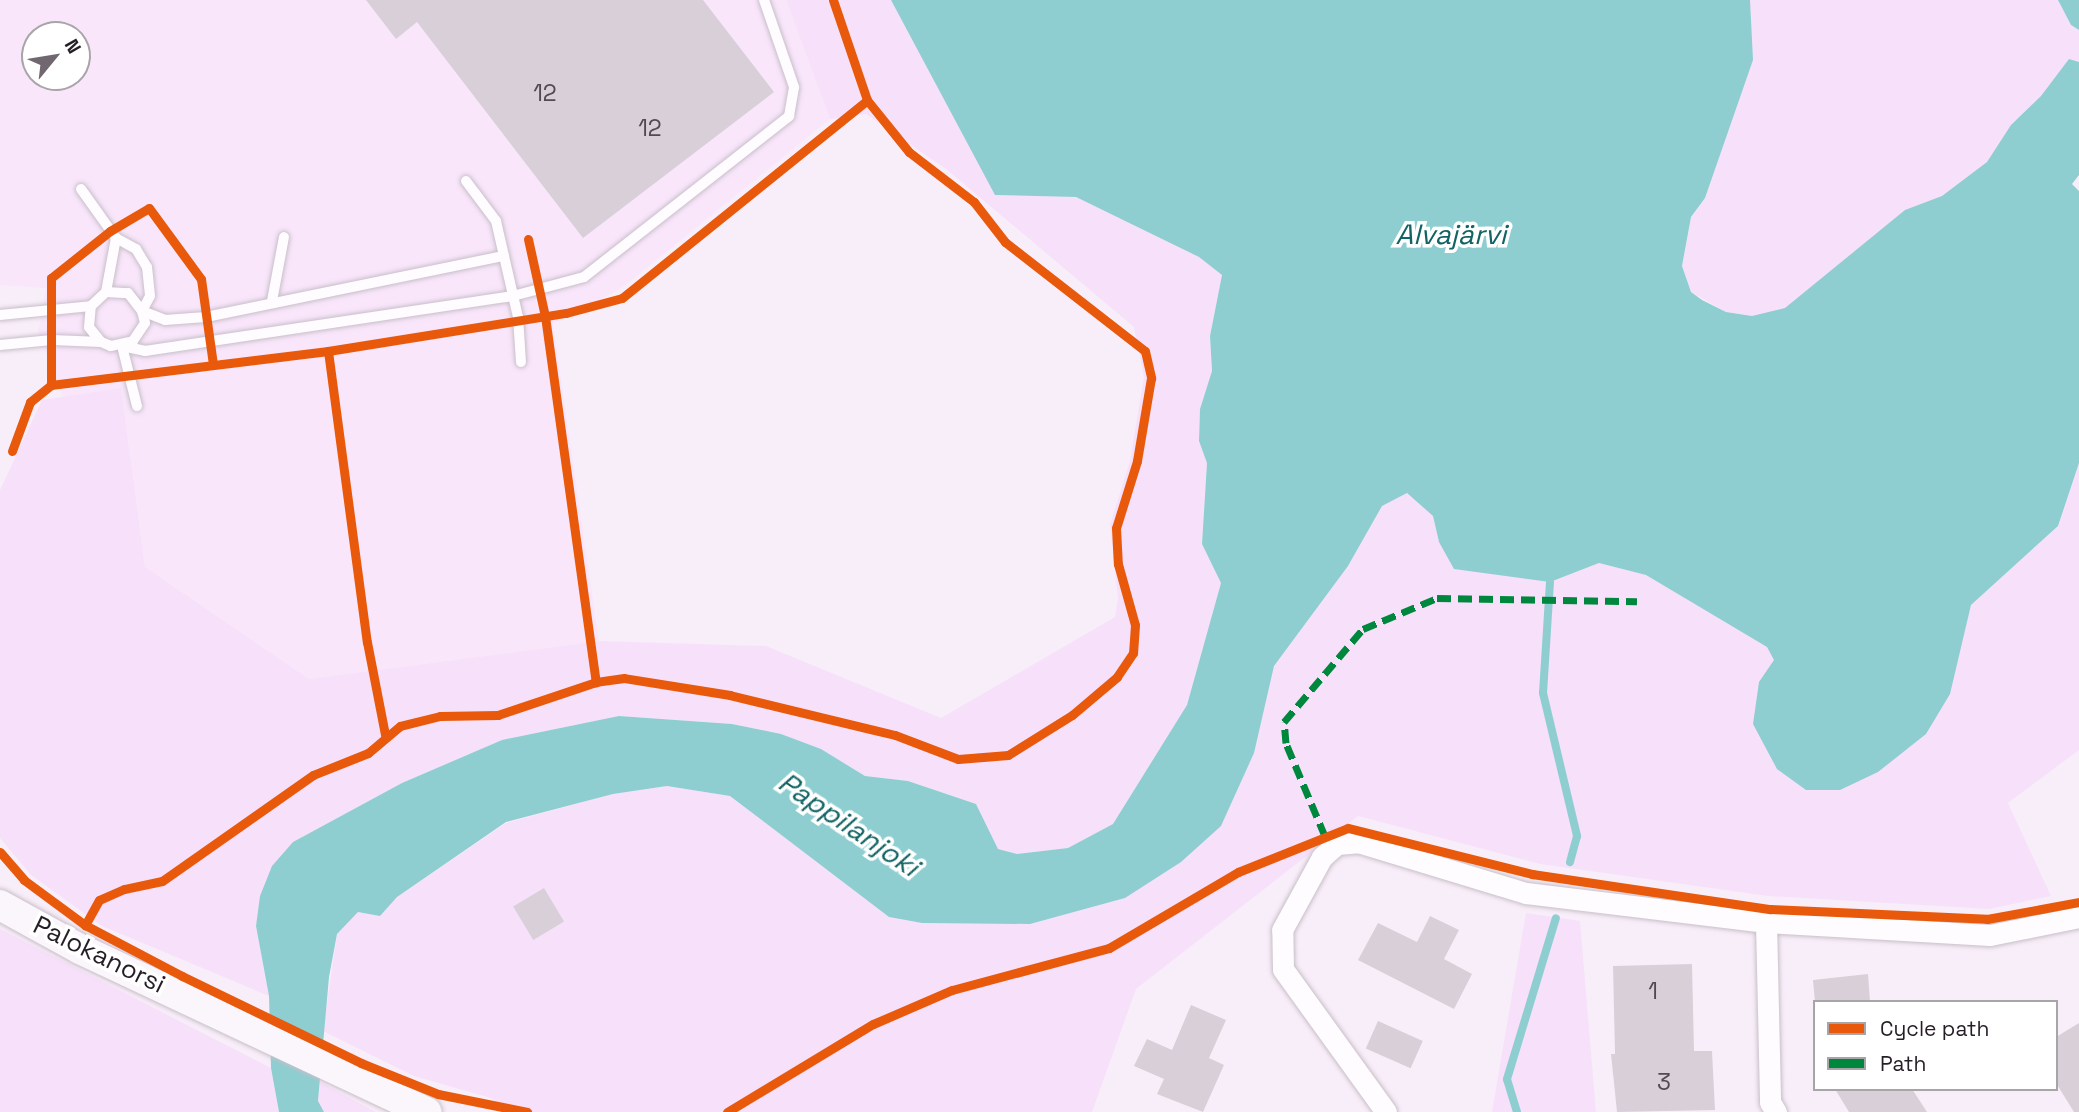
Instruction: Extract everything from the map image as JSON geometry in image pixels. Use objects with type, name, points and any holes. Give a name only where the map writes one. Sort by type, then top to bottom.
[{"type":"main road","name":"Palokanorsi","points":[[0,905],[80,949],[427,1112]]},
{"type":"street","points":[[1386,1112],[1283,969],[1282,930],[1322,857],[1337,844],[1358,842],[1525,893],[1766,922],[1990,934],[2079,917]]},
{"type":"street","points":[[1766,922],[1770,1102],[1776,1112]]},
{"type":"lane","points":[[0,345],[52,340],[102,342],[145,351],[513,296],[584,277],[789,116],[794,87],[764,0]]},
{"type":"lane","points":[[466,181],[496,221],[513,296],[521,362]]},
{"type":"lane","points":[[81,189],[116,238],[136,249],[147,267],[150,296],[142,311]]},
{"type":"lane","points":[[272,301],[284,237]]},
{"type":"lane","points":[[0,316],[91,306],[106,292],[116,238]]},
{"type":"lane","points":[[142,311],[165,320],[178,319],[504,256]]},
{"type":"lane","points":[[106,292],[128,293],[142,311],[145,323],[139,333],[122,346]]},
{"type":"lane","points":[[91,306],[89,327],[102,342]]},
{"type":"lane","points":[[122,346],[138,405]]},
{"type":"shaded area","points":[[0,0],[786,0],[830,119],[623,287],[553,324],[599,641],[309,679],[145,567],[121,389],[63,397],[38,333],[46,288],[0,285]]},
{"type":"shaded area","points":[[786,0],[925,0],[996,195],[1076,197],[1199,257],[1222,275],[1210,336],[1212,371],[1200,409],[1199,441],[1207,463],[1202,544],[1221,583],[1187,705],[1113,824],[1068,848],[1017,854],[998,849],[976,804],[908,781],[865,776],[821,749],[781,734],[732,724],[619,716],[502,740],[402,783],[293,842],[256,926],[269,996],[102,926],[31,875],[0,838],[0,490],[42,400],[121,388],[145,567],[309,679],[599,641],[766,646],[941,718],[1115,617],[1118,598],[1110,525],[1130,461],[1144,377],[1134,327],[946,169],[866,114],[830,119]]},
{"type":"shaded area","points":[[1750,0],[2058,0],[2071,25],[2079,30],[2079,62],[2069,59],[2049,113],[1821,308],[1752,316],[1726,312],[1691,292],[1682,266],[1691,217],[1705,198],[1752,60]]},
{"type":"shaded area","points":[[2079,463],[2079,750],[2008,803],[2051,896],[1989,909],[1768,896],[1540,864],[1358,816],[1136,989],[1092,1112],[510,1112],[491,1098],[414,1076],[323,1031],[337,934],[358,912],[380,915],[397,897],[506,823],[613,794],[667,786],[730,796],[889,917],[922,923],[1030,924],[1125,898],[1262,708],[1274,666],[1348,566],[1382,506],[1407,493],[1433,516],[1439,542],[1550,582],[1599,563],[1646,575],[1767,647],[1775,660],[1948,697],[1971,605],[2058,526]]},
{"type":"shaded area","points":[[1526,913],[1580,921],[1596,1112],[1492,1112]]},
{"type":"shaded area","points":[[0,929],[271,1068],[279,1112],[0,1112]]},
{"type":"shaded area","points":[[320,1082],[376,1112],[324,1112],[318,1101]]},
{"type":"water","name":"Alvajärvi","points":[[891,0],[1750,0],[1753,60],[1705,198],[1691,217],[1682,266],[1691,292],[1702,300],[1726,312],[1752,316],[1785,308],[1905,210],[1942,196],[1987,162],[2011,125],[2041,96],[2069,59],[2079,62],[2079,175],[2072,184],[2079,191],[2079,463],[2058,526],[1971,605],[1950,694],[1926,734],[1878,772],[1840,790],[1806,790],[1777,769],[1753,724],[1759,682],[1774,660],[1767,647],[1646,575],[1599,563],[1550,582],[1454,569],[1439,542],[1433,516],[1407,493],[1382,506],[1348,566],[1274,666],[1254,753],[1221,826],[1181,862],[1125,898],[1030,924],[922,923],[889,917],[730,796],[667,786],[613,794],[506,822],[397,897],[380,916],[358,912],[337,934],[329,977],[318,1101],[324,1112],[279,1112],[271,1068],[269,996],[256,926],[260,896],[272,866],[293,842],[402,783],[502,740],[619,716],[732,724],[781,734],[821,749],[865,776],[908,781],[976,804],[998,849],[1017,854],[1068,848],[1113,824],[1187,705],[1221,583],[1202,544],[1207,463],[1199,441],[1200,409],[1212,371],[1210,336],[1222,275],[1199,257],[1076,197],[995,195]]},
{"type":"water","points":[[2058,0],[2079,0],[2079,30],[2071,25]]},
{"type":"building","points":[[366,0],[703,0],[774,92],[583,238],[417,22],[396,39]]},
{"type":"building","points":[[544,888],[564,921],[533,940],[513,907]]},
{"type":"building","points":[[1430,916],[1459,930],[1444,959],[1472,974],[1454,1009],[1358,960],[1378,923],[1417,942]]},
{"type":"building","points":[[1692,964],[1694,1051],[1712,1051],[1715,1110],[1617,1112],[1611,1054],[1615,1054],[1613,966]]},
{"type":"building","points":[[1868,974],[1870,1000],[1815,1000],[1813,980]]},
{"type":"building","points":[[1191,1005],[1226,1020],[1209,1058],[1224,1065],[1203,1112],[1157,1094],[1164,1079],[1134,1066],[1147,1039],[1172,1050]]},
{"type":"building","points":[[1378,1021],[1423,1041],[1411,1068],[1366,1048]]},
{"type":"building","points":[[2079,1023],[2079,1112],[2074,1112],[2058,1086],[2058,1036]]},
{"type":"building","points":[[1836,1091],[1913,1091],[1927,1112],[1849,1112]]},
{"type":"waterway","points":[[1550,582],[1543,693],[1577,836],[1570,862]]},
{"type":"waterway","points":[[1517,1112],[1507,1079],[1556,918]]},
{"type":"marked path","points":[[1325,836],[1286,743],[1284,722],[1363,629],[1437,598],[1637,601]]},
{"type":"cycle path","points":[[833,0],[867,100]]},
{"type":"cycle path","points":[[12,451],[30,402],[51,385],[328,351],[566,313],[622,298],[867,100],[909,152],[974,202],[1005,242],[1145,351],[1151,378],[1137,461],[1116,528],[1118,564],[1135,625],[1133,653],[1117,677],[1072,715],[1008,755],[958,759],[895,735],[730,695],[624,678],[596,682],[498,715],[440,716],[400,726],[368,753],[313,775],[162,881],[124,889],[99,900],[85,925]]},
{"type":"cycle path","points":[[51,385],[51,278],[110,231],[149,208],[201,279],[213,364]]},
{"type":"cycle path","points":[[528,239],[545,316],[596,682]]},
{"type":"cycle path","points":[[328,351],[367,642],[385,735]]},
{"type":"cycle path","points":[[727,1112],[873,1024],[952,990],[1109,948],[1238,872],[1348,828],[1532,874],[1770,909],[1987,919],[2079,902]]},
{"type":"cycle path","points":[[0,852],[24,880],[85,925],[182,976],[361,1063],[438,1094],[527,1112]]},
{"type":"water label","name":"Pappilanjoki","points":[[849,824]]}]
